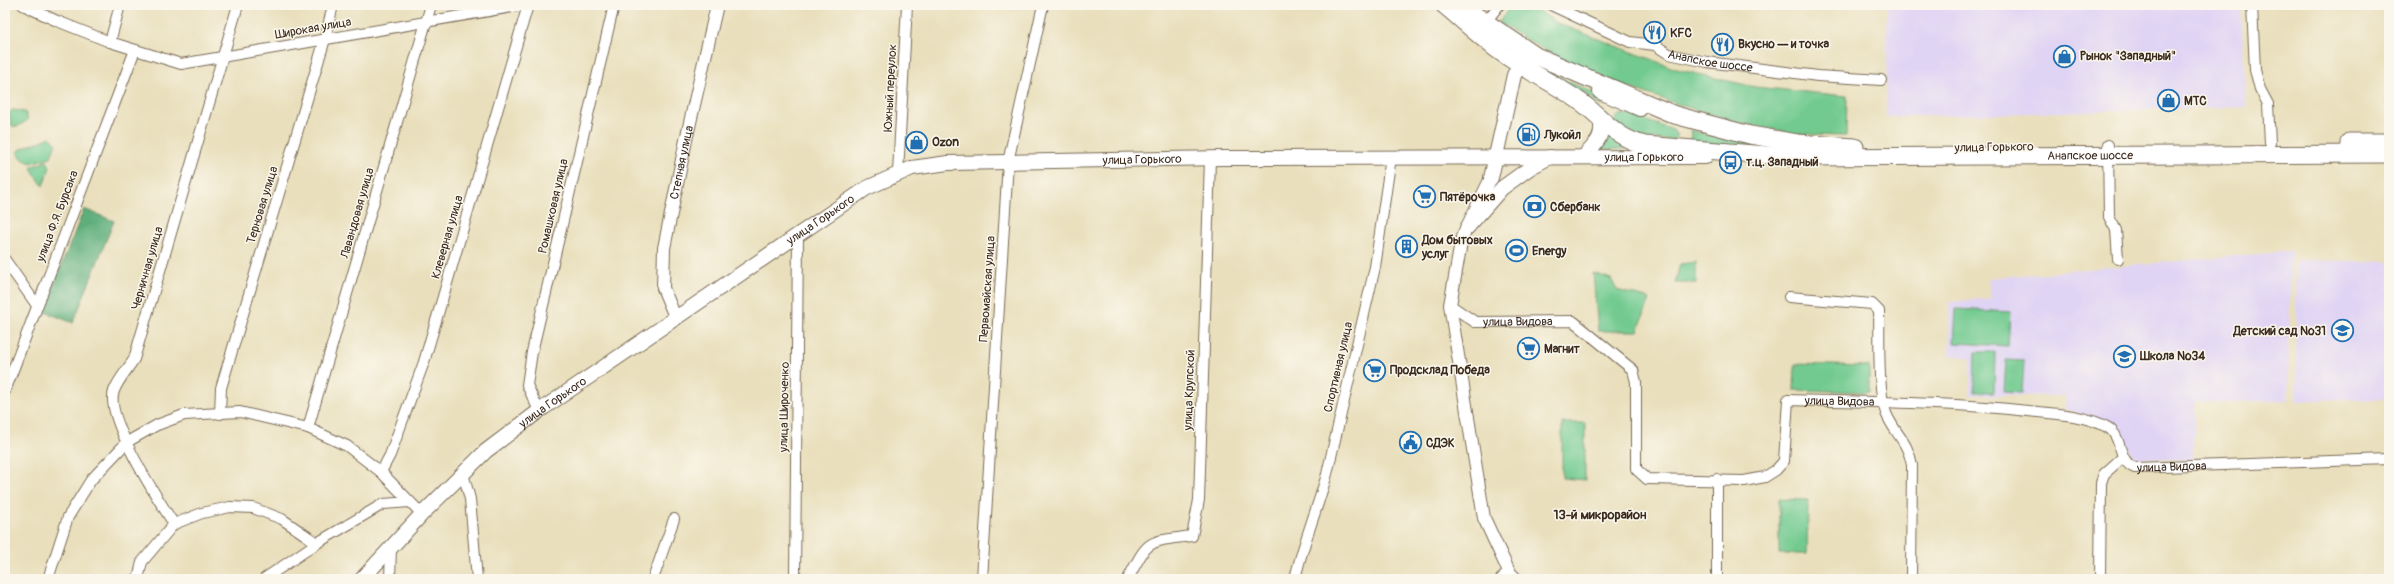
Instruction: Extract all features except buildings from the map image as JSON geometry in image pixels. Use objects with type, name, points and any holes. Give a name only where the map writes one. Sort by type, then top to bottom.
[{"type":"highway","name":"Анапское шоссе","points":[[1444,5],[1496,48],[1578,100],[1600,116],[1614,132],[1630,142],[1645,145],[1792,158],[2108,151],[2270,143],[2389,142]]},
{"type":"highway","name":"улица Горького","points":[[1460,5],[1536,56],[1675,115],[1750,135],[1796,143],[1881,149],[2108,151]]},
{"type":"highway","name":"Анапское шоссе","points":[[2108,151],[2389,154]]},
{"type":"main road","points":[[1496,48],[1507,70],[1510,91]]},
{"type":"main road","points":[[1491,178],[1511,130],[1523,65],[1524,48]]},
{"type":"main road","points":[[1500,157],[1510,91],[1514,75],[1523,65],[1530,61],[1542,64],[1619,101],[1683,125],[1745,139],[1807,149],[1890,154],[1901,148]]},
{"type":"main road","points":[[1584,156],[1596,144],[1602,131],[1600,116]]},
{"type":"main road","points":[[1467,228],[1502,188],[1531,167],[1553,156]]},
{"type":"main road","name":"улица Горького","points":[[362,579],[422,514],[486,451],[539,411],[867,188],[898,172],[912,168],[948,163],[1210,158],[1584,156],[1792,158]]},
{"type":"street","name":"Широкая улица","points":[[23,5],[57,21],[110,42],[181,64],[524,5]]},
{"type":"street","points":[[110,42],[120,5]]},
{"type":"street","name":"Черничная улица","points":[[174,524],[146,480],[126,442],[114,408],[113,392],[134,360],[238,5]]},
{"type":"street","name":"Терновая улица","points":[[220,414],[221,388],[325,39],[333,5]]},
{"type":"street","name":"Лавандовая улица","points":[[308,428],[431,5]]},
{"type":"street","name":"Клеверная улица","points":[[381,472],[390,455],[424,362],[528,5]]},
{"type":"street","name":"Ромашковая улица","points":[[539,411],[527,385],[532,352],[614,5]]},
{"type":"street","name":"Степная улица","points":[[676,319],[663,288],[664,248],[686,140],[717,5]]},
{"type":"street","name":"Южный переулок","points":[[898,172],[907,5]]},
{"type":"street","name":"Первомайская улица","points":[[982,579],[1008,162],[1044,5]]},
{"type":"street","points":[[1485,23],[1500,5]]},
{"type":"street","name":"Анапское шоссе","points":[[1551,5],[1630,42],[1655,45],[1669,54],[1707,62],[1811,76],[1881,80]]},
{"type":"street","points":[[2252,5],[2255,70],[2260,89],[2268,104],[2270,143]]},
{"type":"street","name":"улица Ф.Я. Бурсака","points":[[5,392],[36,304],[135,50]]},
{"type":"street","points":[[2108,151],[2109,217],[2116,230],[2118,259]]},
{"type":"street","name":"Спортивная улица","points":[[1295,579],[1303,544],[1318,508],[1327,474],[1373,275],[1392,157]]},
{"type":"street","name":"улица Крупской","points":[[1128,579],[1142,552],[1149,543],[1192,536],[1199,500],[1210,158]]},
{"type":"street","points":[[1491,178],[1462,237],[1457,255],[1450,305],[1484,518],[1509,577]]},
{"type":"street","name":"улица Широченко","points":[[795,579],[798,236]]},
{"type":"street","points":[[5,260],[36,304]]},
{"type":"street","points":[[1789,297],[1872,304],[1879,310],[1883,402],[1890,421],[1908,447],[1911,460],[1911,579]]},
{"type":"street","name":"улица Видова","points":[[1450,305],[1475,322],[1573,321],[1633,370],[1636,382],[1636,469],[1647,479],[1754,479],[1765,477],[1780,466],[1784,461],[1788,400],[1978,405],[2080,417],[2107,426],[2117,437],[2123,457],[2129,466],[2135,468],[2389,459]]},
{"type":"street","points":[[48,579],[68,517],[91,480],[126,442],[157,425],[184,416],[240,412],[308,428],[347,446],[381,472],[422,514]]},
{"type":"street","points":[[2100,579],[2101,483],[2104,474],[2123,457]]},
{"type":"street","points":[[462,473],[470,499],[477,579]]},
{"type":"street","points":[[1717,479],[1717,579]]},
{"type":"street","points":[[264,579],[316,543],[384,504],[410,502]]},
{"type":"street","points":[[138,579],[142,562],[174,524],[202,513],[230,507],[252,508],[282,519],[316,543]]},
{"type":"street","points":[[653,579],[674,519]]},
{"type":"street","points":[[390,579],[391,548]]},
{"type":"shaded area","name":"Рынок \"Западный\"","points":[[1887,5],[2241,5],[2246,107],[1886,117]]},
{"type":"shaded area","name":"Школа №34","points":[[2291,251],[2288,400],[2195,403],[2192,460],[2136,458],[2111,424],[2064,408],[2065,396],[1970,395],[1970,358],[1950,355],[1949,302],[1991,298],[1988,278]]},
{"type":"shaded area","name":"Детский сад №31","points":[[2296,260],[2389,262],[2389,399],[2296,400]]},
{"type":"green space","points":[[1511,5],[1529,5],[1557,23],[1676,69],[1755,87],[1847,96],[1846,136],[1777,130],[1734,121],[1646,93],[1602,77],[1560,58],[1499,22]]},
{"type":"green space","points":[[1530,61],[1565,80],[1614,102],[1600,106],[1589,96],[1560,82]]},
{"type":"green space","points":[[13,110],[25,112],[28,120],[17,127],[12,126],[9,113]]},
{"type":"green space","points":[[1628,114],[1673,130],[1676,134],[1676,140],[1641,139],[1615,125],[1615,119],[1619,115]]},
{"type":"green space","points":[[1690,130],[1723,139],[1763,144],[1762,147],[1689,143],[1691,135]]},
{"type":"green space","points":[[1605,134],[1626,149],[1594,150]]},
{"type":"green space","points":[[50,137],[56,143],[51,157],[31,163],[22,159],[17,152],[25,147]]},
{"type":"green space","points":[[47,161],[50,167],[43,186],[31,168]]},
{"type":"green space","points":[[84,209],[114,221],[73,323],[43,311]]},
{"type":"green space","points":[[1696,262],[1696,283],[1675,283],[1680,264]]},
{"type":"green space","points":[[1593,273],[1611,279],[1617,290],[1650,299],[1638,331],[1598,331]]},
{"type":"green space","points":[[1956,309],[2010,312],[2008,346],[1954,343]]},
{"type":"green space","points":[[1975,352],[1995,352],[1994,392],[1974,392]]},
{"type":"green space","points":[[2006,360],[2024,361],[2022,393],[2004,392]]},
{"type":"green space","points":[[1795,364],[1869,366],[1869,392],[1794,390]]},
{"type":"green space","points":[[1562,423],[1585,423],[1585,480],[1562,478]]},
{"type":"green space","points":[[1779,499],[1808,500],[1807,554],[1779,554]]},
{"type":"place","name":"KFC","points":[[1654,33]]},
{"type":"place","name":"Вкусно — и точка","points":[[1723,44]]},
{"type":"place","name":"Рынок \"Западный\"","points":[[2065,56]]},
{"type":"place","name":"МТС","points":[[2169,101]]},
{"type":"place","name":"Лукойл","points":[[1528,135]]},
{"type":"place","name":"Ozon","points":[[916,142]]},
{"type":"place","name":"т.ц. Западный","points":[[1731,162]]},
{"type":"place","name":"Пятёрочка","points":[[1425,197]]},
{"type":"place","name":"Сбербанк","points":[[1534,207]]},
{"type":"place","name":"Дом бытовых услуг","points":[[1406,247]]},
{"type":"place","name":"Energy","points":[[1517,251]]},
{"type":"place","name":"Детский сад №31","points":[[2342,331]]},
{"type":"place","name":"Магнит","points":[[1528,349]]},
{"type":"place","name":"Школа №34","points":[[2124,356]]},
{"type":"place","name":"Продсклад Победа","points":[[1375,370]]},
{"type":"place","name":"СДЭК","points":[[1410,443]]},
{"type":"district","name":"13-й микрорайон","points":[[1600,514]]}]
